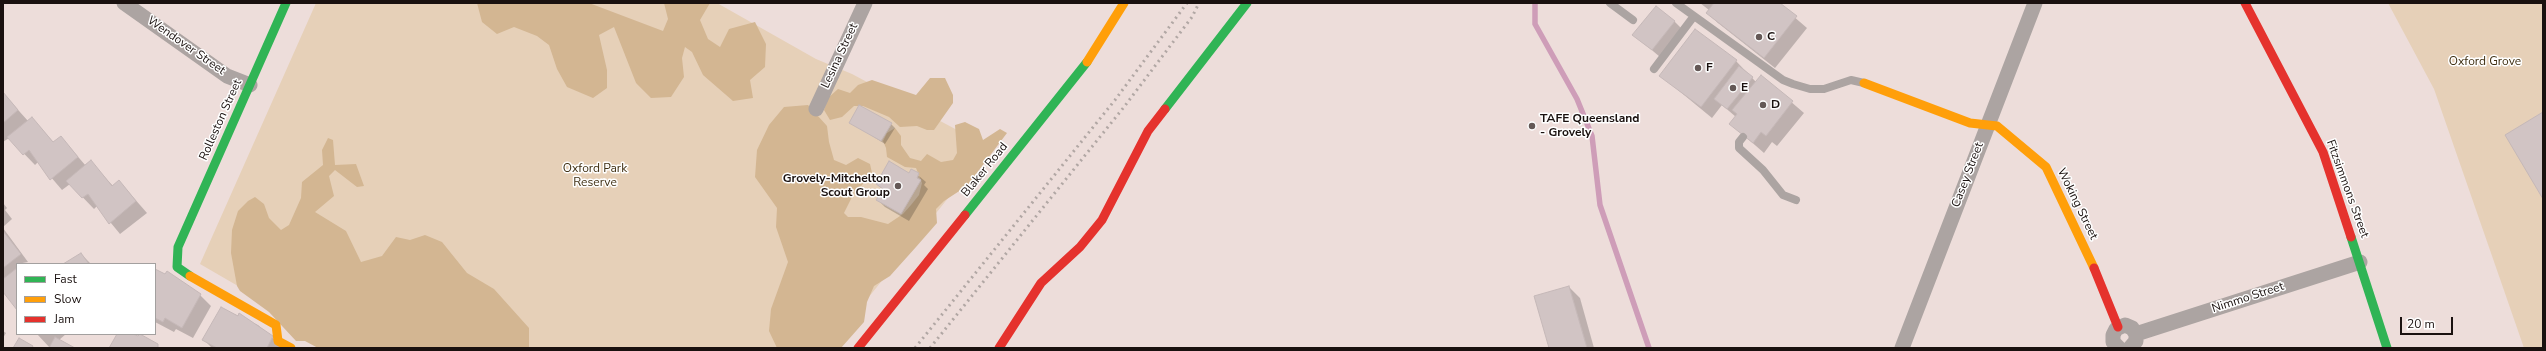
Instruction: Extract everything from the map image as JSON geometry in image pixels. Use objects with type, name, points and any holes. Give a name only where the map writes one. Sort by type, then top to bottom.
[{"type":"street","name":"Wendover Street","points":[[124,3],[227,76],[250,85]]},
{"type":"street","name":"Rolleston Street","points":[[286,3],[178,247],[176,262],[181,271],[276,325],[278,340],[291,348]]},
{"type":"street","name":"Lesina Street","points":[[816,109],[865,3]]},
{"type":"street","name":"Blaker Road","points":[[858,348],[1090,58],[1124,3]]},
{"type":"street","points":[[999,348],[1041,283],[1080,246],[1102,220],[1148,131],[1247,3]]},
{"type":"street","name":"Casey Street","points":[[1902,348],[1986,126],[2035,3]]},
{"type":"street","name":"Fitzsimmons Street","points":[[2245,3],[2323,152],[2387,348]]},
{"type":"street","name":"Woking Street","points":[[1864,83],[1970,122],[1986,126],[1997,126],[2046,167],[2095,269],[2118,327]]},
{"type":"street","name":"Nimmo Street","points":[[2136,334],[2360,262]]},
{"type":"street","points":[[2119,348],[2112,337],[2118,327],[2128,326],[2136,334],[2136,341],[2130,348]]},
{"type":"lane","points":[[1610,3],[1633,20]]},
{"type":"lane","points":[[1676,3],[1783,80],[1810,89],[1824,88],[1850,80],[1864,83]]},
{"type":"lane","points":[[1654,69],[1694,16]]},
{"type":"lane","points":[[1743,137],[1739,142],[1739,148],[1763,170],[1783,195],[1796,200]]},
{"type":"green space","name":"Oxford Park Reserve","points":[[316,3],[717,3],[816,59],[852,74],[989,147],[828,348],[345,348],[200,264]]},
{"type":"green space","name":"Oxford Grove","points":[[2388,3],[2543,3],[2543,348],[2524,348],[2434,89]]},
{"type":"shaded area","points":[[477,3],[589,3],[663,31],[668,19],[664,3],[710,3],[700,20],[708,39],[720,47],[729,29],[755,22],[766,44],[765,67],[750,80],[753,98],[733,101],[703,75],[692,52],[685,47],[682,58],[684,77],[671,97],[651,98],[636,83],[614,27],[599,35],[607,70],[607,88],[593,98],[567,87],[557,69],[549,45],[537,36],[514,27],[497,34],[482,22]]},
{"type":"shaded area","points":[[930,78],[945,78],[953,95],[953,103],[934,130],[927,130],[917,126],[900,127],[889,117],[863,106],[854,106],[842,117],[830,120],[824,110],[828,98],[838,89],[850,93],[858,85],[872,80],[916,95]]},
{"type":"shaded area","points":[[808,105],[827,126],[829,142],[834,160],[846,165],[858,158],[870,164],[872,173],[852,197],[844,213],[848,217],[861,217],[888,224],[903,214],[911,205],[919,195],[922,183],[916,168],[905,167],[887,157],[886,148],[883,141],[887,133],[895,128],[901,136],[901,145],[910,158],[921,161],[927,154],[941,162],[953,160],[957,153],[955,125],[965,122],[979,129],[983,140],[1000,129],[1007,133],[967,186],[944,201],[936,209],[937,223],[890,276],[874,286],[867,302],[864,322],[841,348],[777,348],[769,331],[771,309],[788,262],[776,227],[777,208],[755,177],[757,150],[769,125],[784,107]]},
{"type":"shaded area","points":[[328,138],[333,140],[335,165],[356,164],[364,186],[357,187],[335,170],[329,176],[334,196],[315,212],[346,231],[361,262],[382,256],[396,237],[410,240],[425,235],[442,242],[467,273],[494,289],[529,328],[529,348],[318,348],[305,341],[296,341],[269,312],[240,291],[237,286],[231,253],[232,230],[238,211],[248,201],[255,197],[264,204],[269,218],[281,230],[289,225],[301,198],[302,182],[323,165],[322,150]]},
{"type":"building","name":"C","points":[[1714,3],[1780,3],[1797,16],[1764,58],[1706,13]]},
{"type":"building","points":[[1656,6],[1675,21],[1652,50],[1632,35]]},
{"type":"building","name":"F","points":[[1695,29],[1737,60],[1701,107],[1659,76]]},
{"type":"building","name":"E","points":[[1739,66],[1753,77],[1727,109],[1714,99]]},
{"type":"building","name":"D","points":[[1761,75],[1793,101],[1766,136],[1761,132],[1753,143],[1729,124],[1737,114],[1732,110]]},
{"type":"building","points":[[3,92],[18,110],[3,123]]},
{"type":"building","points":[[859,105],[892,123],[881,141],[849,123]]},
{"type":"building","points":[[2543,112],[2543,199],[2505,135]]},
{"type":"building","points":[[32,117],[53,142],[61,136],[78,157],[50,180],[29,150],[23,155],[7,137]]},
{"type":"building","points":[[91,160],[112,186],[119,180],[136,201],[109,224],[88,194],[82,198],[66,181]]},
{"type":"building","name":"Grovely-Mitchelton Scout Group","points":[[889,161],[909,173],[911,169],[919,173],[917,178],[921,180],[901,214],[876,200],[883,189],[876,184]]},
{"type":"building","points":[[3,231],[21,254],[3,268]]},
{"type":"building","points":[[81,253],[88,263],[65,263]]},
{"type":"building","points":[[16,269],[16,309],[3,292],[3,279]]},
{"type":"building","points":[[156,270],[165,274],[167,271],[201,294],[182,328],[165,318],[163,322],[156,318]]},
{"type":"building","points":[[1569,286],[1587,348],[1549,348],[1534,296]]},
{"type":"building","points":[[221,307],[238,316],[239,313],[273,336],[267,348],[217,348],[202,340]]},
{"type":"building","points":[[116,335],[142,335],[158,344],[158,348],[109,348]]},
{"type":"building","points":[[55,337],[75,348],[49,348]]},
{"type":"building","points":[[19,338],[33,346],[32,348],[13,348]]},
{"type":"waterway","points":[[1535,3],[1535,24],[1577,99],[1592,136],[1600,205],[1649,348]]},
{"type":"railway","points":[[915,348],[1115,100],[1187,3]]},
{"type":"railway","points":[[930,348],[1124,107],[1192,17],[1199,3]]},
{"type":"traffic: fast","points":[[190,276],[177,267],[178,247],[286,3]]},
{"type":"traffic: fast","points":[[1165,109],[1247,3]]},
{"type":"traffic: fast","points":[[965,215],[1087,62]]},
{"type":"traffic: fast","points":[[2351,237],[2387,348]]},
{"type":"traffic: slow","points":[[1087,62],[1124,3]]},
{"type":"traffic: slow","points":[[1864,83],[1970,123],[1997,126],[2046,167],[2094,268]]},
{"type":"traffic: slow","points":[[190,276],[276,325],[278,341],[291,348]]},
{"type":"traffic: jam","points":[[2245,3],[2323,152],[2351,237]]},
{"type":"traffic: jam","points":[[999,348],[1041,283],[1080,247],[1102,220],[1148,131],[1165,109]]},
{"type":"traffic: jam","points":[[858,348],[965,215]]},
{"type":"traffic: jam","points":[[2094,268],[2118,327]]},
{"type":"place","name":"C","points":[[1759,37]]},
{"type":"place","name":"F","points":[[1698,68]]},
{"type":"place","name":"E","points":[[1733,88]]},
{"type":"place","name":"D","points":[[1763,105]]},
{"type":"place","name":"TAFE Queensland - Grovely","points":[[1532,126]]},
{"type":"place","name":"Grovely-Mitchelton Scout Group","points":[[898,186]]}]
